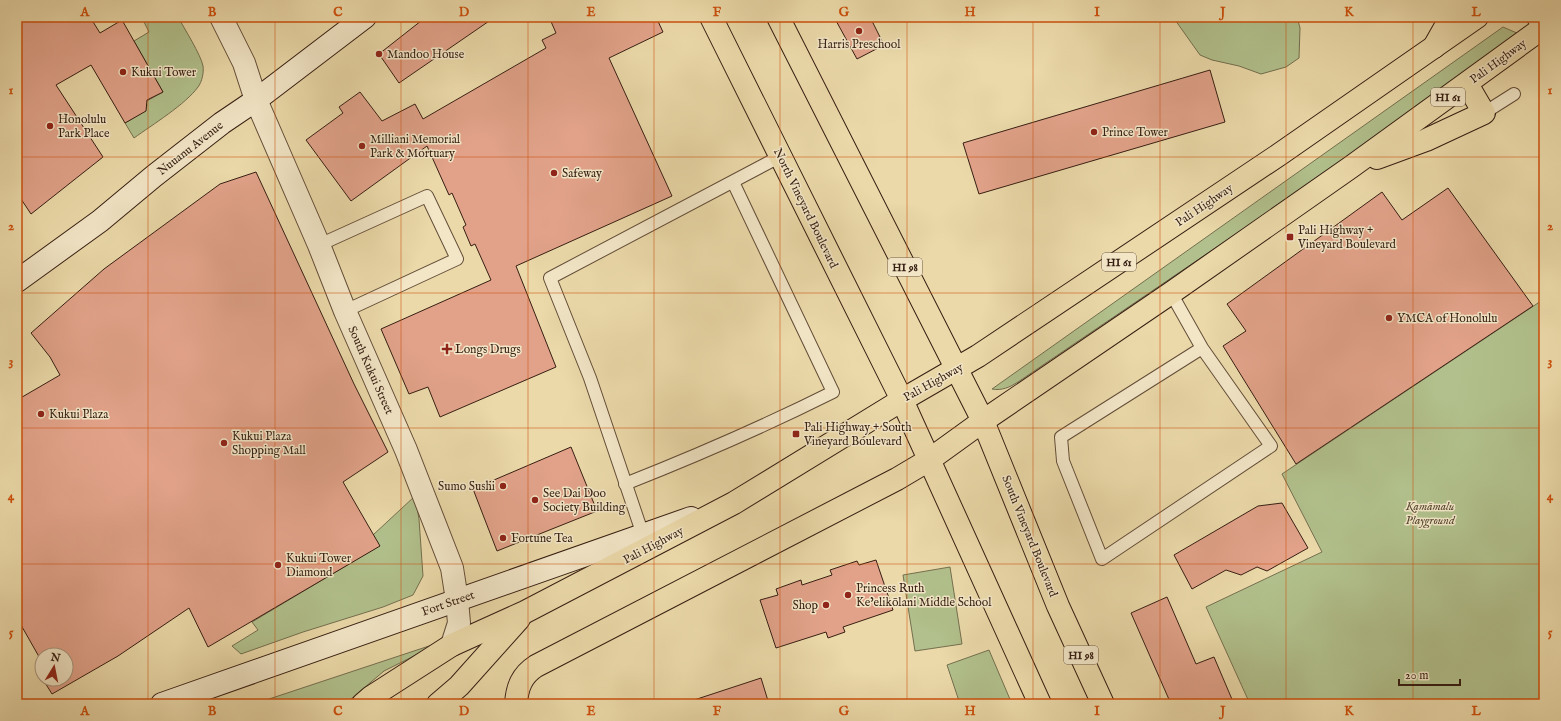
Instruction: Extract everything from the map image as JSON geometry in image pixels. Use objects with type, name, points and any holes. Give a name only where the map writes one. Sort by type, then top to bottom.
[{"type":"main road","name":"South Kukui Street","points":[[221,17],[244,62],[256,100],[319,245],[345,312],[406,450],[452,568],[459,623],[452,645]]},
{"type":"main road","name":"Nuuanu Avenue","points":[[17,281],[100,221],[154,176],[222,123],[256,100],[365,17]]},
{"type":"main road","name":"North Vineyard Boulevard","points":[[711,17],[902,400]]},
{"type":"main road","name":"HI 98","points":[[778,17],[936,329],[958,368]]},
{"type":"main road","points":[[1434,47],[1451,17]]},
{"type":"main road","name":"Pali Highway","points":[[363,704],[371,697],[452,645],[525,612],[734,503],[902,400],[978,356],[1260,167],[1477,17]]},
{"type":"main road","points":[[1538,17],[1544,21]]},
{"type":"main road","name":"Pali Highway","points":[[516,704],[523,677],[536,666],[897,479],[929,460],[983,420],[1171,293],[1351,167],[1544,27]]},
{"type":"main road","points":[[1351,167],[1426,140],[1484,113],[1467,84]]},
{"type":"main road","name":"South Vineyard Boulevard","points":[[958,368],[983,420],[1058,606],[1103,704]]},
{"type":"main road","points":[[902,400],[1040,704]]},
{"type":"main road","name":"Fort Street","points":[[162,704],[734,503]]},
{"type":"main road","points":[[438,704],[459,686],[525,612]]},
{"type":"lane","points":[[1484,113],[1514,94]]},
{"type":"lane","points":[[643,534],[590,378],[550,278],[781,156]]},
{"type":"lane","points":[[625,484],[736,438],[833,392],[733,182]]},
{"type":"lane","points":[[319,245],[427,196],[457,259],[345,312]]},
{"type":"lane","points":[[1171,293],[1202,348],[1271,446],[1102,560],[1063,461],[1061,437],[1202,348]]},
{"type":"green space","points":[[149,17],[178,17],[202,61],[203,74],[202,80],[193,94],[134,138],[125,123],[145,111],[147,105],[145,102],[163,92],[134,41],[149,32],[143,20]]},
{"type":"green space","points":[[1173,17],[1297,17],[1300,28],[1299,58],[1286,67],[1261,74],[1239,66],[1212,60],[1200,55]]},
{"type":"green space","points":[[1503,27],[1526,37],[1018,382],[1006,388],[992,389]]},
{"type":"green space","name":"Kamāmalu Playground","points":[[1544,299],[1544,704],[1250,704],[1206,607],[1322,552],[1282,474]]},
{"type":"green space","points":[[415,496],[419,519],[423,576],[413,595],[383,607],[303,632],[241,654],[232,646],[258,630],[252,622],[379,546],[373,535]]},
{"type":"green space","points":[[950,567],[962,644],[915,651],[903,575]]},
{"type":"green space","points":[[432,645],[434,646],[384,671],[345,704],[254,704]]},
{"type":"green space","points":[[989,650],[1012,704],[960,704],[947,665]]},
{"type":"building","points":[[17,17],[90,17],[100,33],[122,20],[163,92],[147,100],[146,111],[125,123],[91,65],[56,85],[103,157],[31,214],[17,193]]},
{"type":"building","points":[[426,17],[495,17],[399,83],[379,54]]},
{"type":"building","points":[[549,17],[656,17],[663,32],[609,58],[672,196],[516,266],[556,367],[440,417],[428,387],[409,394],[381,329],[491,280],[475,244],[471,246],[463,227],[466,225],[452,193],[449,195],[427,146],[351,201],[306,140],[343,113],[339,107],[360,92],[382,121],[415,104],[423,119],[546,48],[542,40],[556,33]]},
{"type":"building","name":"Harris Preschool","points":[[834,17],[870,17],[884,45],[857,59]]},
{"type":"building","name":"Prince Tower","points":[[1210,70],[1225,122],[979,194],[963,143]]},
{"type":"building","name":"Kukui Plaza Shopping Mall","points":[[256,172],[354,384],[388,452],[343,482],[380,546],[208,647],[189,608],[118,656],[74,681],[74,647],[34,648],[21,625],[17,624],[17,400],[60,375],[50,357],[31,333],[104,269],[220,184]]},
{"type":"building","name":"YMCA of Honolulu","points":[[1448,188],[1533,306],[1296,464],[1223,346],[1246,331],[1227,304],[1382,192],[1402,220]]},
{"type":"building","name":"See Dai Doo Society Building","points":[[571,447],[597,511],[497,551],[473,489]]},
{"type":"building","points":[[1282,503],[1308,548],[1267,571],[1257,567],[1241,575],[1226,570],[1192,589],[1174,555],[1258,506]]},
{"type":"building","name":"Shop","points":[[876,560],[893,610],[843,627],[845,632],[828,638],[826,632],[776,648],[760,600],[778,595],[776,589],[801,580],[802,585],[832,575],[830,570],[857,561],[859,565]]},
{"type":"building","points":[[1167,597],[1196,664],[1214,657],[1234,704],[1171,704],[1131,613]]},
{"type":"building","points":[[761,678],[769,704],[691,704],[691,701]]},
{"type":"building","name":"Kukui Plaza Shopping Mall","points":[[48,687],[64,687],[52,694]]},
{"type":"place","name":"Harris Preschool","points":[[859,31]]},
{"type":"place","name":"Mandoo House","points":[[379,54]]},
{"type":"place","name":"Kukui Tower","points":[[123,72]]},
{"type":"place","name":"Honolulu Park Place","points":[[50,126]]},
{"type":"place","name":"Prince Tower","points":[[1094,132]]},
{"type":"place","name":"Milliani Memorial Park & Mortuary","points":[[362,146]]},
{"type":"place","name":"Safeway","points":[[554,173]]},
{"type":"place","name":"Pali Highway + Vineyard Boulevard","points":[[1290,237]]},
{"type":"place","name":"YMCA of Honolulu","points":[[1389,318]]},
{"type":"place","name":"Longs Drugs","points":[[447,349]]},
{"type":"place","name":"Kukui Plaza","points":[[41,414]]},
{"type":"place","name":"Pali Highway + South Vineyard Boulevard","points":[[796,434]]},
{"type":"place","name":"Kukui Plaza Shopping Mall","points":[[224,443]]},
{"type":"place","name":"Sumo Sushi","points":[[503,486]]},
{"type":"place","name":"See Dai Doo Society Building","points":[[535,500]]},
{"type":"place","name":"Fortune Tea","points":[[503,538]]},
{"type":"place","name":"Kukui Tower Diamond","points":[[278,565]]},
{"type":"place","name":"Princess Ruth Ke’elikōlani Middle School","points":[[848,595]]},
{"type":"place","name":"Shop","points":[[826,605]]}]
